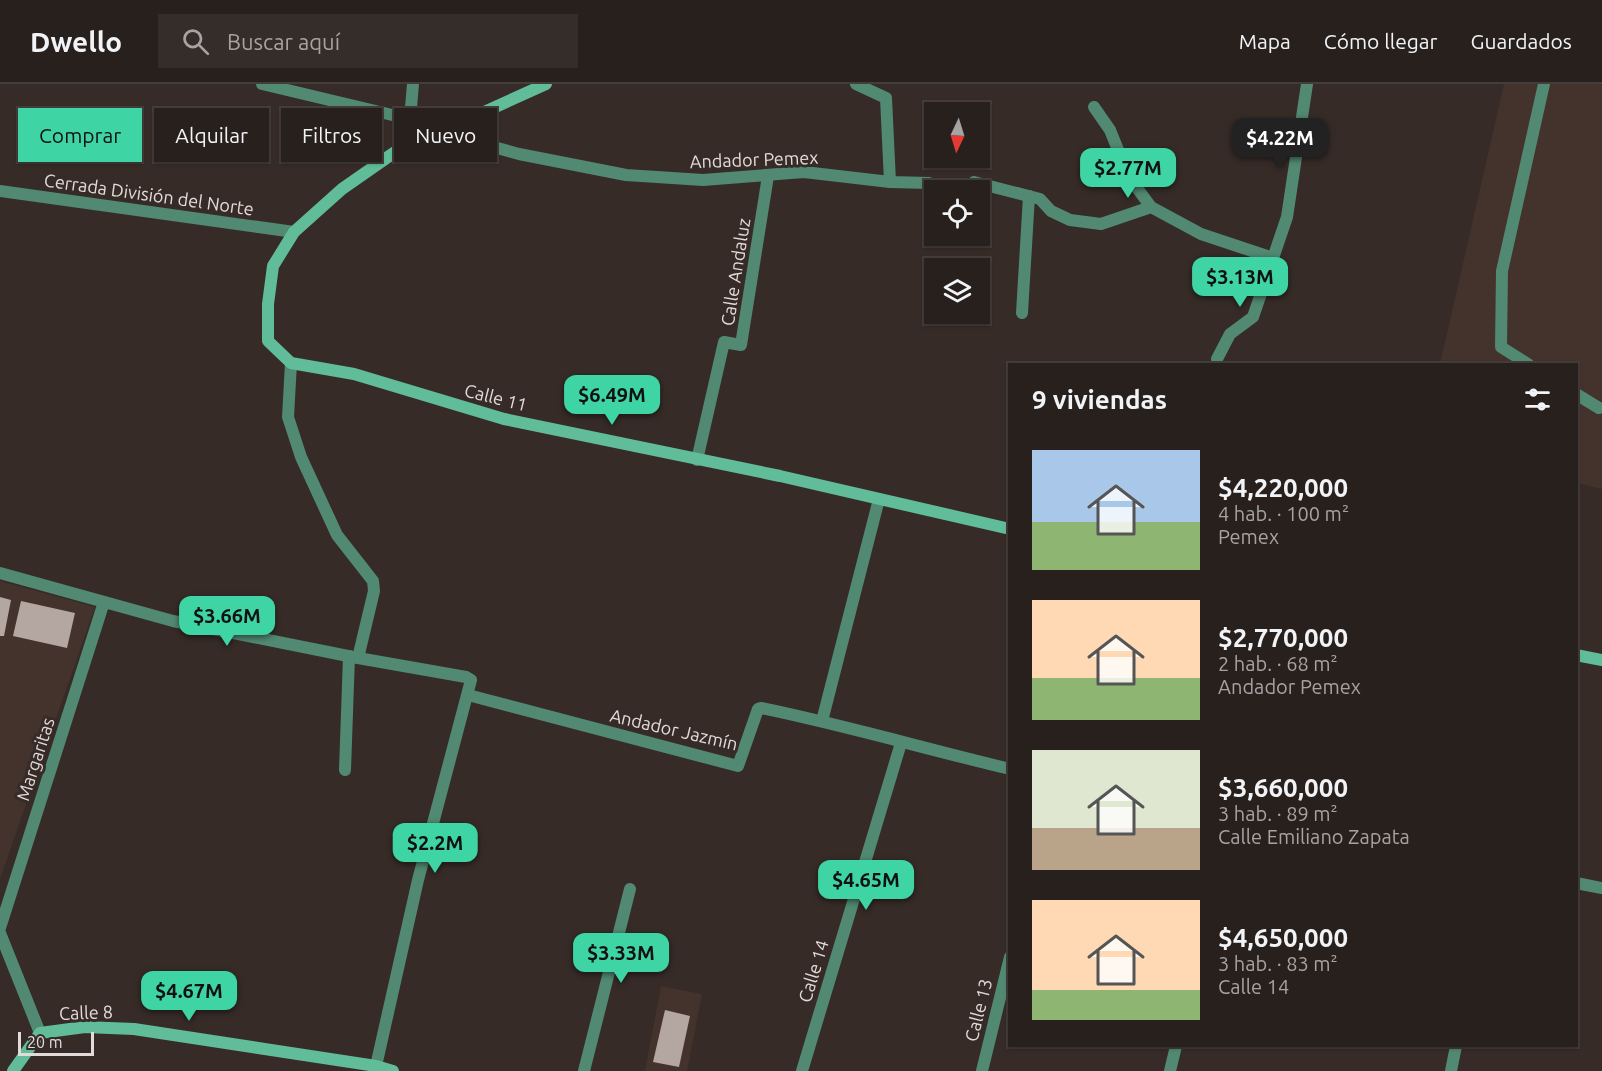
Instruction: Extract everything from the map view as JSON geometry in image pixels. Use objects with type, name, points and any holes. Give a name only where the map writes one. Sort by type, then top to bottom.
[{"type":"street","points":[[262,84],[394,115]]},
{"type":"street","points":[[410,108],[413,84]]},
{"type":"street","points":[[493,108],[546,84]]},
{"type":"street","points":[[856,84],[886,98],[890,182]]},
{"type":"street","points":[[1217,359],[1230,334],[1253,317],[1287,217],[1307,84]]},
{"type":"street","points":[[1526,363],[1501,348],[1502,271],[1544,84]]},
{"type":"street","points":[[1094,107],[1110,130],[1129,177],[1151,207],[1201,234],[1273,258]]},
{"type":"street","name":"Andador Pemex","points":[[497,148],[626,175],[703,180],[804,172],[890,182],[924,183]]},
{"type":"street","points":[[345,770],[353,657],[374,591],[373,581],[337,535],[301,457],[288,417],[291,363],[268,341],[268,304],[273,266],[294,232],[342,189],[394,153]]},
{"type":"street","name":"Calle Andaluz","points":[[697,460],[724,342],[741,345],[768,176]]},
{"type":"street","points":[[990,186],[1040,199],[1051,211],[1070,220],[1101,224],[1151,207]]},
{"type":"street","name":"Cerrada División del Norte","points":[[0,191],[294,232]]},
{"type":"street","points":[[1022,313],[1029,196]]},
{"type":"street","name":"Calle 11","points":[[291,363],[354,374],[504,419],[879,499],[1008,530]]},
{"type":"street","points":[[1578,395],[1599,408]]},
{"type":"street","points":[[822,720],[879,499]]},
{"type":"street","points":[[0,573],[173,621],[466,677],[471,680],[418,880],[376,1066]]},
{"type":"street","name":"Margaritas","points":[[0,928],[104,602]]},
{"type":"street","points":[[1578,655],[1602,660]]},
{"type":"street","name":"Andador Jazmín","points":[[468,695],[738,766],[758,709],[822,720],[901,743],[1008,769]]},
{"type":"street","name":"Calle 14","points":[[802,1071],[901,743]]},
{"type":"street","points":[[1578,883],[1602,888]]},
{"type":"street","points":[[584,1071],[630,889]]},
{"type":"street","points":[[0,933],[40,1033]]},
{"type":"street","name":"Calle 13","points":[[982,1071],[1008,965]]},
{"type":"street","name":"Calle 8","points":[[13,1071],[40,1033],[85,1027],[134,1029],[376,1066],[393,1071]]},
{"type":"street","points":[[1170,1071],[1176,1047]]},
{"type":"street","points":[[1451,1071],[1456,1047]]},
{"type":"shaded area","points":[[1504,84],[1602,84],[1602,489],[1578,483],[1578,363],[1440,363]]},
{"type":"shaded area","points":[[0,581],[95,607],[0,879]]},
{"type":"shaded area","points":[[661,986],[702,994],[687,1071],[645,1071]]},
{"type":"building","points":[[0,597],[11,600],[4,636],[0,636]]},
{"type":"building","points":[[21,601],[75,613],[67,648],[13,636]]},
{"type":"building","points":[[665,1010],[690,1016],[679,1067],[653,1062]]}]
